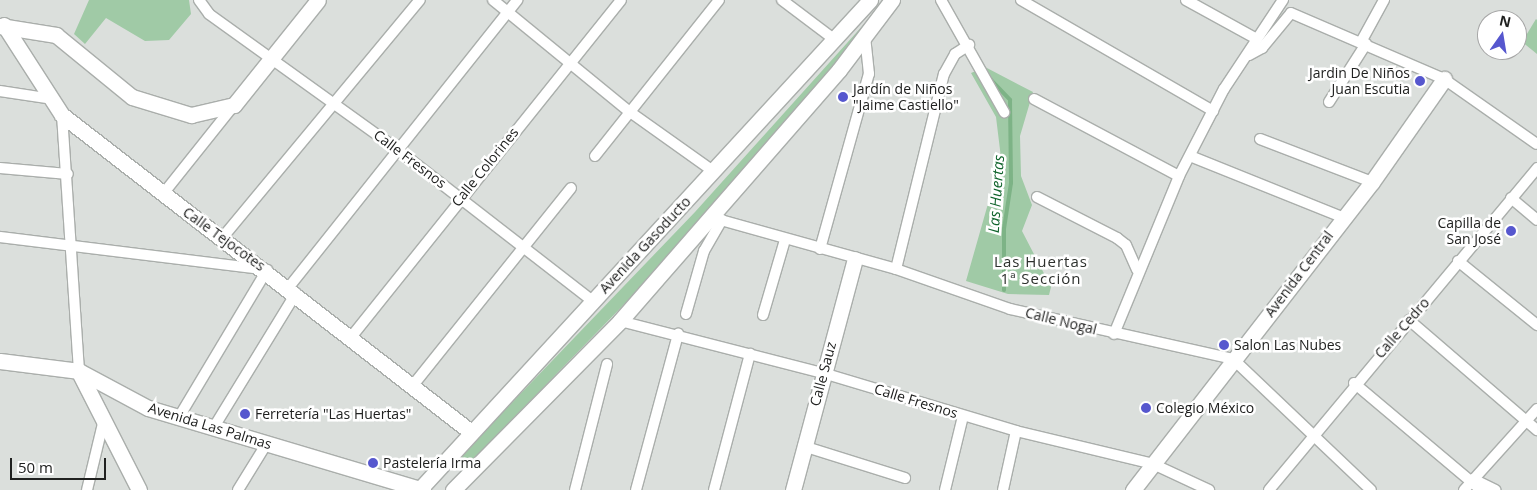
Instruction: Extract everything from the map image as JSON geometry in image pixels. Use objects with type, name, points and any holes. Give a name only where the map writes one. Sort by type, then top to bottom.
[{"type":"street","name":"Calle Fresnos","points":[[199,0],[209,14],[398,150],[525,246],[593,301]]},
{"type":"street","points":[[163,194],[318,0]]},
{"type":"street","points":[[223,237],[336,104],[420,0]]},
{"type":"street","points":[[493,0],[633,114],[713,171]]},
{"type":"street","points":[[214,427],[292,290],[398,150],[517,0]]},
{"type":"street","name":"Calle Colorines","points":[[352,336],[460,197],[621,0]]},
{"type":"street","points":[[598,158],[718,0]]},
{"type":"street","points":[[782,0],[834,40]]},
{"type":"street","name":"Avenida Gasoducto","points":[[421,490],[472,432],[870,0]]},
{"type":"street","name":"Avenida Gasoducto","points":[[453,490],[620,320],[716,218],[865,37],[892,0]]},
{"type":"street","points":[[941,0],[969,45],[1004,112]]},
{"type":"street","points":[[1021,0],[1213,111]]},
{"type":"street","points":[[1186,0],[1256,38]]},
{"type":"street","points":[[1114,334],[1137,270],[1179,176],[1213,111],[1248,55],[1256,38],[1283,0]]},
{"type":"street","points":[[1329,102],[1364,43],[1384,0]]},
{"type":"street","points":[[1248,55],[1262,48],[1291,13],[1444,79],[1537,144]]},
{"type":"street","points":[[2,26],[56,35],[132,97],[152,106],[191,115],[234,105]]},
{"type":"street","name":"Calle Tejocotes","points":[[2,26],[53,98],[62,115],[163,194],[267,270],[414,384],[472,432]]},
{"type":"street","points":[[820,249],[869,74],[865,37]]},
{"type":"street","points":[[896,269],[944,74],[955,54],[969,45]]},
{"type":"street","name":"Avenida Central","points":[[1133,490],[1342,217],[1372,182],[1444,79]]},
{"type":"street","points":[[0,91],[53,98]]},
{"type":"street","points":[[1034,99],[1179,176]]},
{"type":"street","points":[[62,115],[68,174],[79,370],[104,416],[139,490]]},
{"type":"street","points":[[1260,139],[1372,182]]},
{"type":"street","points":[[1190,156],[1342,217]]},
{"type":"street","points":[[0,168],[68,174]]},
{"type":"street","name":"Calle Cedro","points":[[1269,490],[1354,383],[1537,168]]},
{"type":"street","points":[[414,384],[571,188]]},
{"type":"street","points":[[1037,197],[1117,238],[1126,245],[1137,270]]},
{"type":"street","points":[[1511,198],[1537,220]]},
{"type":"street","points":[[686,314],[716,218]]},
{"type":"street","name":"Calle Nogal","points":[[716,218],[784,240],[896,269],[1010,309],[1114,334],[1232,359]]},
{"type":"street","points":[[0,237],[267,270],[179,417]]},
{"type":"street","points":[[763,315],[784,240]]},
{"type":"street","name":"Calle Sauz","points":[[793,490],[803,446],[855,259]]},
{"type":"street","points":[[1458,261],[1537,325]]},
{"type":"street","name":"Calle Fresnos","points":[[620,320],[823,374],[1016,431],[1153,464],[1208,490]]},
{"type":"street","points":[[1409,320],[1528,420],[1537,430]]},
{"type":"street","points":[[636,490],[678,334]]},
{"type":"street","points":[[714,490],[750,354]]},
{"type":"street","points":[[1232,359],[1311,435],[1372,490]]},
{"type":"street","name":"Avenida Las Palmas","points":[[0,361],[79,370],[124,398],[179,417],[421,490]]},
{"type":"street","points":[[575,490],[607,364]]},
{"type":"street","points":[[1354,383],[1473,479],[1496,490]]},
{"type":"street","points":[[1464,490],[1537,409]]},
{"type":"street","points":[[87,490],[104,416]]},
{"type":"street","points":[[946,490],[963,416]]},
{"type":"street","points":[[1003,490],[1016,431]]},
{"type":"street","points":[[238,490],[267,443]]},
{"type":"street","points":[[803,446],[905,478]]},
{"type":"street","points":[[1473,479],[1481,490]]},
{"type":"green space","points":[[89,0],[189,0],[191,14],[169,40],[145,41],[106,18],[85,44],[74,34]]},
{"type":"green space","points":[[1536,19],[1537,54],[1527,46],[1527,34]]},
{"type":"green space","points":[[865,23],[847,56],[638,290],[463,470],[455,462],[695,212]]},
{"type":"green space","points":[[985,67],[1033,92],[1020,136],[1021,176],[1032,205],[1022,231],[1051,287],[1049,295],[1008,294],[966,281],[1001,158],[996,117],[971,73]]},
{"type":"waterway","name":"Las Huertas","points":[[990,79],[1010,100],[1011,183],[1004,229],[1004,290]]},
{"type":"place","name":"Jardin De Niños Juan Escutia","points":[[1420,81]]},
{"type":"place","name":"Jardín de Niños \"Jaime Castiello\"","points":[[843,97]]},
{"type":"place","name":"Capilla de San José","points":[[1511,231]]},
{"type":"place","name":"Salon Las Nubes","points":[[1224,345]]},
{"type":"place","name":"Colegio México","points":[[1146,408]]},
{"type":"place","name":"Ferretería \"Las Huertas\"","points":[[245,414]]},
{"type":"place","name":"Pastelería Irma","points":[[373,463]]},
{"type":"district","name":"Las Huertas 1ª Sección","points":[[1041,270]]}]
